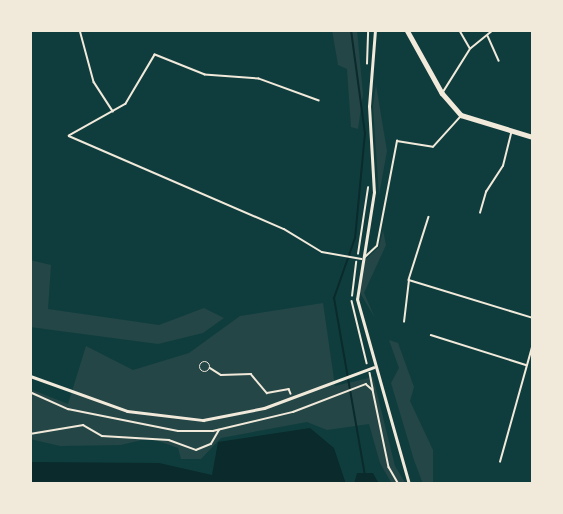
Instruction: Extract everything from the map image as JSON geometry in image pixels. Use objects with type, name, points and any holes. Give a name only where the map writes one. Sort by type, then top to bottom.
[{"type":"street","points":[[375,30],[369,106],[374,192],[357,285],[374,367],[409,484]]},
{"type":"street","points":[[407,30],[442,93],[461,115],[511,134],[533,137]]},
{"type":"street","points":[[30,376],[127,411],[203,420],[342,382],[374,367]]},
{"type":"lane","points":[[80,30],[94,82],[113,111]]},
{"type":"lane","points":[[459,30],[470,49]]},
{"type":"lane","points":[[442,93],[470,49],[493,30]]},
{"type":"lane","points":[[487,35],[499,61]]},
{"type":"lane","points":[[319,101],[259,80],[205,75],[155,55],[129,101],[69,136],[341,257],[362,260],[377,246],[397,141],[433,147],[461,115]]},
{"type":"lane","points":[[480,213],[486,192],[504,166],[511,134]]},
{"type":"lane","points":[[404,322],[409,280],[429,217]]},
{"type":"lane","points":[[409,280],[533,318]]},
{"type":"lane","points":[[431,335],[527,365]]},
{"type":"lane","points":[[500,462],[533,344]]},
{"type":"path","points":[[367,68],[368,30]]},
{"type":"path","points":[[369,181],[356,258],[352,308],[373,390],[389,467],[399,484]]},
{"type":"path","points":[[210,368],[221,375],[251,374],[267,393],[289,389],[293,397]]},
{"type":"path","points":[[344,388],[359,383],[373,390]]},
{"type":"path","points":[[30,434],[83,425],[102,436],[169,440],[196,450],[211,444],[220,430]]},
{"type":"shaded area","points":[[332,30],[357,30],[363,94],[358,129],[351,127],[347,69],[338,65]]},
{"type":"shaded area","points":[[376,85],[387,151],[379,195],[373,106]]},
{"type":"shaded area","points":[[383,230],[386,245],[364,293],[375,318],[359,291],[364,261],[379,247]]},
{"type":"shaded area","points":[[30,260],[51,265],[48,309],[159,325],[204,308],[224,318],[203,333],[158,344],[30,327]]},
{"type":"shaded area","points":[[323,303],[335,386],[373,377],[395,466],[406,484],[392,484],[380,463],[369,424],[327,430],[307,422],[221,438],[201,459],[181,459],[178,448],[150,438],[121,445],[60,446],[30,439],[30,389],[68,404],[86,346],[133,370],[189,353],[240,316]]},
{"type":"shaded area","points":[[389,340],[398,343],[414,387],[410,401],[433,450],[433,484],[423,484],[414,460],[391,383],[399,368]]},
{"type":"shaded area","points":[[310,428],[334,448],[346,484],[30,484],[30,462],[159,463],[212,475],[218,442]]},
{"type":"shaded area","points":[[357,473],[373,473],[379,484],[354,484]]},
{"type":"waterway","points":[[351,30],[365,133],[355,238],[334,298],[365,475]]}]
